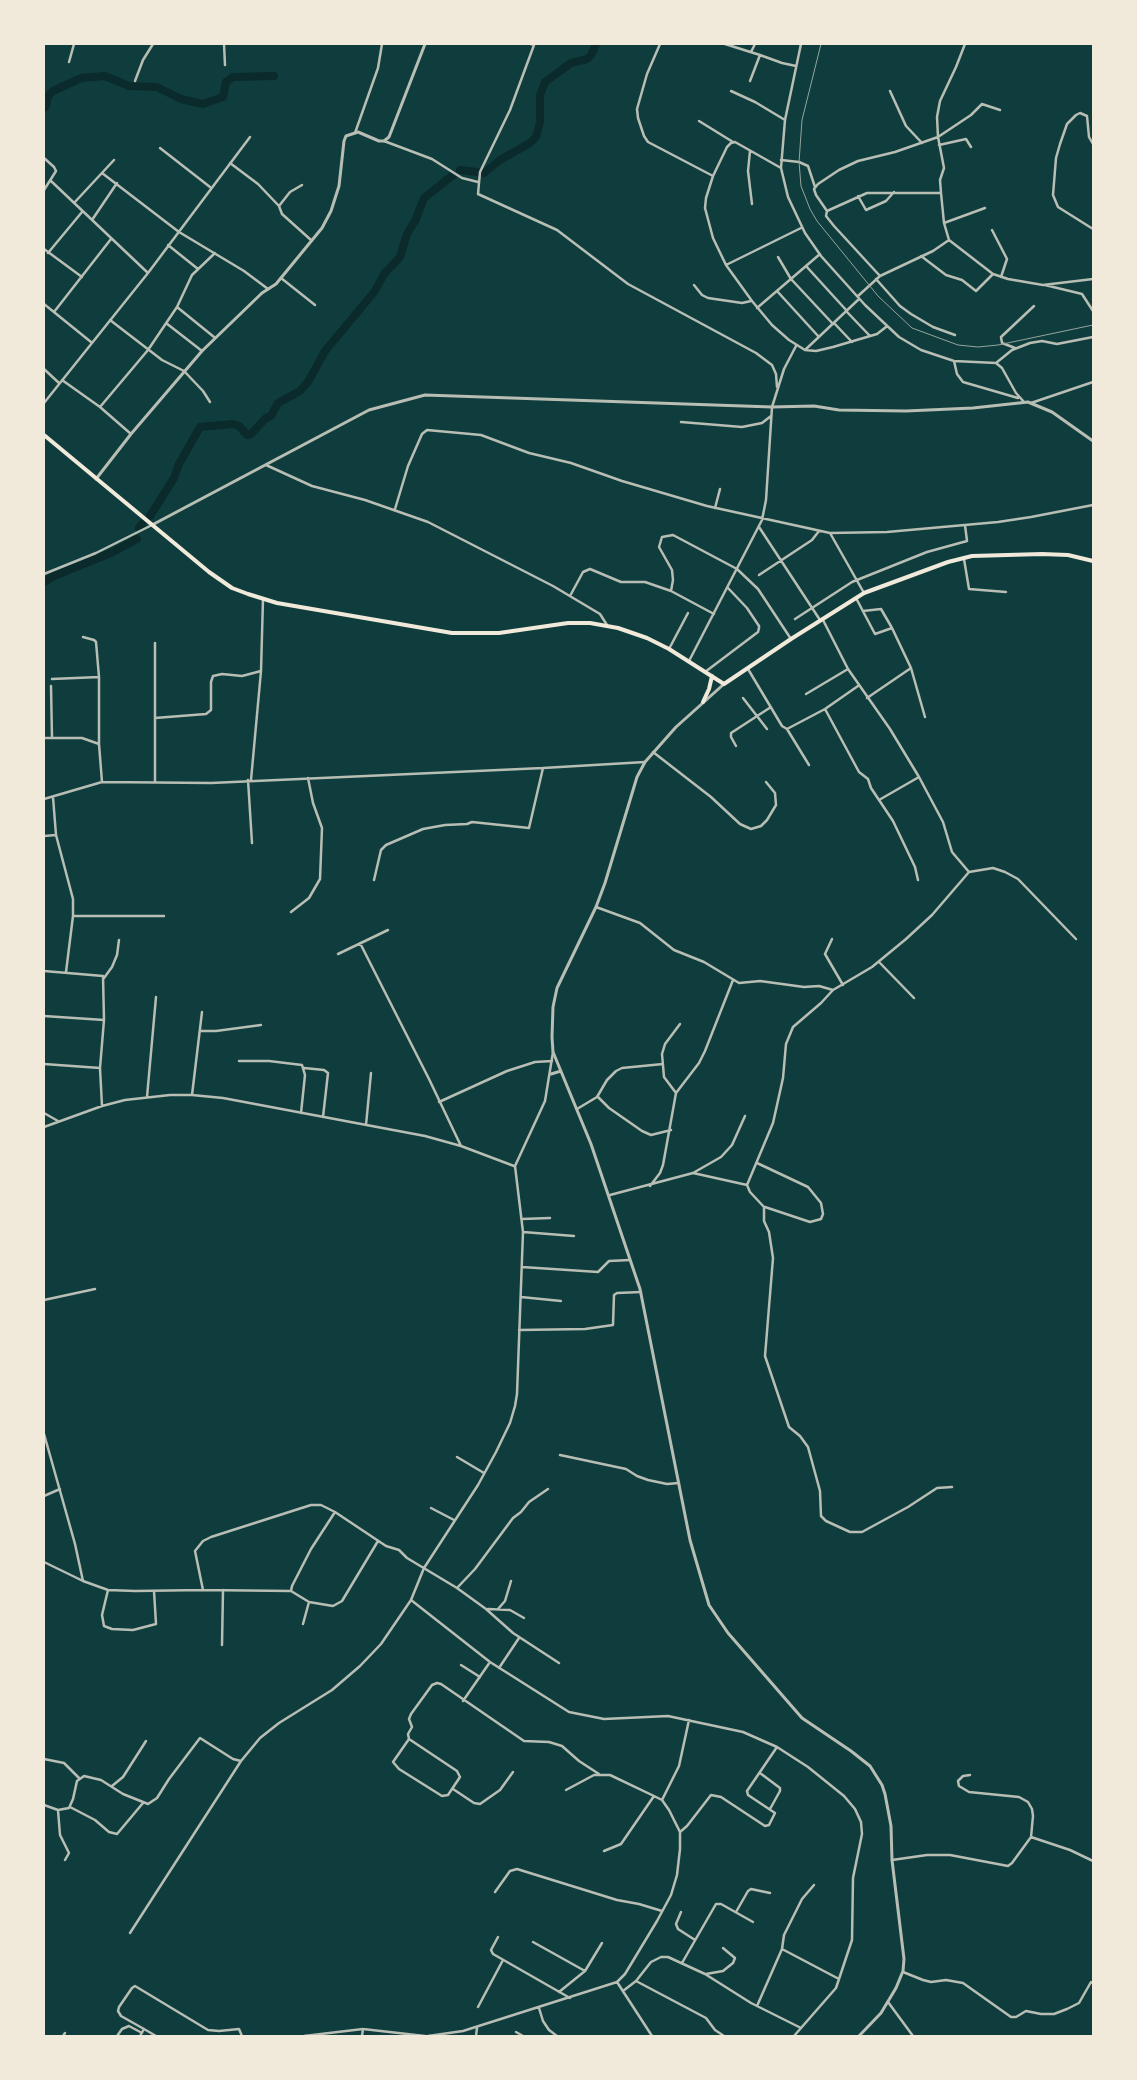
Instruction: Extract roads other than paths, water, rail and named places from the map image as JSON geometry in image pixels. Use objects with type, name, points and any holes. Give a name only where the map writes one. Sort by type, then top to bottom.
[{"type":"main road","points":[[44,435],[220,581],[232,588],[285,605],[468,634],[499,633],[568,623],[590,623],[608,626],[647,638],[689,661],[724,684],[821,619],[856,598],[964,557],[1052,554],[1093,561]]},
{"type":"main road","points":[[703,702],[712,676]]},
{"type":"street","points":[[69,62],[74,44]]},
{"type":"street","points":[[135,81],[143,60],[153,44]]},
{"type":"street","points":[[224,44],[225,65]]},
{"type":"street","points":[[355,132],[378,68],[382,44]]},
{"type":"street","points":[[384,141],[392,132],[425,44]]},
{"type":"street","points":[[533,44],[510,110],[480,172],[478,194],[557,230],[628,284],[725,335],[764,358],[774,370],[777,387]]},
{"type":"street","points":[[660,44],[647,74],[637,109],[644,136],[648,142],[713,176]]},
{"type":"street","points":[[726,44],[782,64],[797,66]]},
{"type":"street","points":[[751,52],[755,44]]},
{"type":"street","points":[[801,44],[785,120],[781,168],[788,197],[802,228],[820,254],[886,327],[914,346],[954,361],[996,363],[1002,368],[1024,402]]},
{"type":"street","points":[[965,44],[940,101],[937,117],[939,145],[944,168],[940,180],[944,223],[949,240],[993,274],[1082,294],[1093,311]]},
{"type":"street","points":[[750,81],[760,55]]},
{"type":"street","points":[[890,91],[906,126],[922,142]]},
{"type":"street","points":[[731,92],[755,102],[785,120]]},
{"type":"street","points":[[815,187],[839,170],[858,161],[895,152],[938,136],[972,116],[982,104],[1000,110]]},
{"type":"street","points":[[1093,144],[1089,137],[1087,116],[1080,113],[1076,115],[1067,124],[1056,158],[1053,196],[1058,207],[1093,230]]},
{"type":"street","points":[[699,121],[781,168]]},
{"type":"street","points":[[96,479],[130,434],[202,350],[214,337],[281,278],[322,228],[331,211],[340,186],[346,136],[358,132],[384,141],[432,159],[462,178],[478,182]]},
{"type":"street","points":[[44,403],[148,273],[210,187],[250,137]]},
{"type":"street","points":[[939,145],[966,139],[971,146]]},
{"type":"street","points":[[733,142],[727,147],[713,176],[706,199],[706,216],[713,238],[726,265],[757,308],[780,334],[804,350],[816,351],[852,342],[880,332],[886,327]]},
{"type":"street","points":[[160,148],[210,187]]},
{"type":"street","points":[[750,150],[748,171],[752,204]]},
{"type":"street","points":[[44,158],[56,169],[55,175],[44,190]]},
{"type":"street","points":[[74,203],[114,160]]},
{"type":"street","points":[[782,160],[799,162],[808,166],[816,195],[827,211],[826,216],[880,276]]},
{"type":"street","points":[[229,163],[258,184],[279,206],[282,214],[311,240]]},
{"type":"street","points":[[102,173],[179,232],[251,276],[268,289]]},
{"type":"street","points":[[51,181],[148,273]]},
{"type":"street","points":[[92,220],[116,184]]},
{"type":"street","points":[[279,206],[290,192],[302,186]]},
{"type":"street","points":[[827,211],[858,196],[872,192],[941,192]]},
{"type":"street","points":[[858,196],[866,210],[886,201],[894,192]]},
{"type":"street","points":[[944,223],[985,208]]},
{"type":"street","points":[[48,253],[83,212]]},
{"type":"street","points":[[726,265],[802,228]]},
{"type":"street","points":[[992,230],[1008,259],[1001,277]]},
{"type":"street","points":[[54,312],[111,238]]},
{"type":"street","points":[[804,350],[847,311],[876,279],[937,249],[949,240]]},
{"type":"street","points":[[168,245],[198,269]]},
{"type":"street","points":[[44,249],[82,277]]},
{"type":"street","points":[[100,407],[148,350],[177,307],[192,275],[215,253]]},
{"type":"street","points":[[757,308],[820,254]]},
{"type":"street","points":[[922,256],[946,275],[962,280],[976,291],[993,274]]},
{"type":"street","points":[[778,257],[791,279],[852,342]]},
{"type":"street","points":[[806,266],[870,336]]},
{"type":"street","points":[[281,278],[315,305]]},
{"type":"street","points":[[876,279],[900,306],[910,314],[925,323],[955,335]]},
{"type":"street","points":[[1043,284],[1093,279]]},
{"type":"street","points":[[694,285],[702,295],[708,298],[742,302],[752,301]]},
{"type":"street","points":[[777,291],[819,337]]},
{"type":"street","points":[[44,304],[92,342]]},
{"type":"street","points":[[1015,348],[1002,343],[1001,337],[1034,306]]},
{"type":"street","points":[[177,307],[214,337]]},
{"type":"street","points":[[110,320],[162,360],[184,371],[203,391],[210,402]]},
{"type":"street","points":[[166,324],[202,350]]},
{"type":"street","points":[[996,363],[1015,348],[1036,342],[1057,344],[1093,337]]},
{"type":"street","points":[[689,661],[762,520],[766,500],[772,407],[784,368],[796,346]]},
{"type":"street","points":[[954,361],[957,374],[963,382],[1020,398]]},
{"type":"street","points":[[44,369],[60,383]]},
{"type":"street","points":[[62,380],[100,407],[130,434]]},
{"type":"street","points":[[1031,403],[1093,382]]},
{"type":"street","points":[[44,574],[96,553],[152,525],[369,410],[425,395],[772,407],[814,406],[839,410],[906,411],[973,408],[1024,402],[1052,412],[1093,441]]},
{"type":"street","points":[[682,422],[742,428],[762,424],[771,416]]},
{"type":"street","points":[[395,509],[412,458],[422,434],[427,430],[481,435],[529,453],[577,465],[622,481],[715,508],[762,520],[830,533],[887,532],[965,525],[1031,517],[1093,505]]},
{"type":"street","points":[[266,465],[312,486],[395,509],[428,522],[570,596],[600,614],[608,626]]},
{"type":"street","points":[[715,508],[720,489]]},
{"type":"street","points":[[795,619],[856,580],[942,547],[967,541],[965,525]]},
{"type":"street","points":[[759,527],[821,619],[858,686],[890,729],[919,777],[942,822],[952,852],[969,872]]},
{"type":"street","points":[[759,575],[812,540],[819,531]]},
{"type":"street","points":[[830,533],[864,594]]},
{"type":"street","points":[[671,591],[674,580],[672,570],[659,547],[662,537],[667,535],[673,535],[738,569],[758,589],[791,639]]},
{"type":"street","points":[[964,557],[969,589],[1006,592]]},
{"type":"street","points":[[570,596],[583,572],[590,569],[621,582],[645,582],[671,591],[714,614]]},
{"type":"street","points":[[705,672],[758,632],[759,626],[748,608],[728,588]]},
{"type":"street","points":[[856,598],[875,634],[883,633],[892,628]]},
{"type":"street","points":[[252,844],[250,780],[262,671],[263,599]]},
{"type":"street","points":[[863,611],[881,608],[911,668],[925,717]]},
{"type":"street","points":[[668,649],[688,613]]},
{"type":"street","points":[[83,637],[96,642],[102,782]]},
{"type":"street","points":[[155,643],[155,782]]},
{"type":"street","points":[[867,698],[911,668]]},
{"type":"street","points":[[748,669],[782,726],[787,729],[809,765]]},
{"type":"street","points":[[806,694],[848,669]]},
{"type":"street","points":[[155,718],[206,714],[211,710],[211,682],[213,676],[222,674],[242,676],[262,671]]},
{"type":"street","points":[[52,679],[99,677]]},
{"type":"street","points":[[130,1933],[241,1761],[260,1738],[278,1723],[332,1690],[360,1666],[381,1644],[411,1600],[424,1568],[484,1473],[510,1423],[516,1406],[523,1232],[515,1166],[542,1109],[551,1074],[553,1052],[551,1019],[554,997],[570,958],[596,907],[612,862],[633,786],[645,762],[676,727],[724,684]]},
{"type":"street","points":[[51,686],[52,738]]},
{"type":"street","points":[[787,729],[825,709],[858,686]]},
{"type":"street","points":[[743,698],[767,729]]},
{"type":"street","points":[[736,746],[731,733],[771,707]]},
{"type":"street","points":[[825,709],[859,772],[868,779],[897,828],[903,846],[915,867],[918,880]]},
{"type":"street","points":[[44,738],[82,738],[99,744]]},
{"type":"street","points":[[653,752],[711,796],[740,824],[751,829],[761,826],[776,805],[775,793],[766,782]]},
{"type":"street","points":[[44,799],[102,782],[211,783],[645,762]]},
{"type":"street","points":[[374,880],[381,850],[386,845],[423,829],[472,822],[529,828],[543,768]]},
{"type":"street","points":[[879,800],[919,777]]},
{"type":"street","points":[[291,912],[309,898],[320,879],[321,824],[312,802],[308,778]]},
{"type":"street","points":[[53,797],[56,834],[73,899],[73,916],[66,972]]},
{"type":"street","points":[[44,836],[56,834]]},
{"type":"street","points":[[757,1163],[808,1187],[820,1203],[823,1214],[821,1219],[810,1222],[764,1207],[750,1192],[747,1185],[777,1110],[786,1044],[794,1027],[833,990],[878,962],[932,915],[969,872],[992,868],[1018,879],[1076,939]]},
{"type":"street","points":[[596,907],[640,923],[674,950],[704,962],[733,980],[744,983],[760,982],[804,987],[819,986],[833,990]]},
{"type":"street","points":[[73,916],[164,916]]},
{"type":"street","points":[[338,954],[388,930]]},
{"type":"street","points":[[832,938],[825,954],[843,985]]},
{"type":"street","points":[[102,1106],[100,1068],[104,1020],[104,978],[112,967],[117,955],[119,940]]},
{"type":"street","points":[[360,943],[461,1146]]},
{"type":"street","points":[[878,962],[914,998]]},
{"type":"street","points":[[44,971],[100,975],[104,978]]},
{"type":"street","points":[[650,1186],[660,1173],[671,1130],[676,1093],[706,1051],[733,980]]},
{"type":"street","points":[[147,1097],[156,997]]},
{"type":"street","points":[[192,1095],[202,1012]]},
{"type":"street","points":[[44,1016],[104,1020]]},
{"type":"street","points":[[676,1093],[666,1082],[662,1054],[665,1044],[680,1024]]},
{"type":"street","points":[[200,1031],[261,1025]]},
{"type":"street","points":[[553,1052],[610,1195],[641,1292],[690,1540],[709,1605],[728,1633],[802,1718],[870,1766],[882,1785],[885,1794],[891,1826],[892,1860],[904,1959],[903,1971],[896,1988],[881,2013],[859,2036]]},
{"type":"street","points":[[239,1061],[299,1064],[304,1068],[324,1070],[328,1073],[323,1117]]},
{"type":"street","points":[[439,1102],[515,1068],[535,1062],[552,1061]]},
{"type":"street","points":[[44,1064],[100,1068]]},
{"type":"street","points":[[577,1109],[598,1097],[612,1075],[622,1068],[663,1064]]},
{"type":"street","points":[[301,1112],[304,1068]]},
{"type":"street","points":[[551,1074],[561,1071]]},
{"type":"street","points":[[366,1125],[371,1074]]},
{"type":"street","points":[[44,1127],[102,1106],[147,1097],[192,1095],[223,1098],[425,1136],[461,1146],[515,1166]]},
{"type":"street","points":[[598,1097],[609,1108],[642,1131],[651,1135],[671,1130]]},
{"type":"street","points":[[44,1113],[59,1121]]},
{"type":"street","points":[[610,1195],[650,1186],[693,1173],[729,1151],[745,1116]]},
{"type":"street","points":[[693,1173],[747,1185]]},
{"type":"street","points":[[764,1207],[764,1220],[769,1232],[773,1258],[765,1356],[789,1427],[800,1436],[808,1447],[820,1491],[820,1516],[826,1521],[850,1532],[862,1532],[908,1507],[937,1488],[952,1487]]},
{"type":"street","points":[[522,1219],[550,1218]]},
{"type":"street","points":[[523,1232],[574,1236]]},
{"type":"street","points":[[522,1267],[598,1272],[609,1261],[631,1260]]},
{"type":"street","points":[[44,1300],[95,1289]]},
{"type":"street","points":[[520,1330],[586,1329],[613,1325],[614,1295],[617,1293],[641,1292]]},
{"type":"street","points":[[521,1297],[561,1301]]},
{"type":"street","points":[[44,1434],[83,1581]]},
{"type":"street","points":[[44,1452],[49,1450]]},
{"type":"street","points":[[560,1455],[626,1469],[648,1480],[667,1484],[679,1483]]},
{"type":"street","points":[[458,1457],[484,1473]]},
{"type":"street","points":[[44,1496],[60,1489]]},
{"type":"street","points":[[457,1588],[475,1570],[513,1518],[529,1502],[548,1489]]},
{"type":"street","points":[[203,1590],[195,1550],[203,1541],[236,1528],[312,1505],[321,1505],[386,1546],[399,1550],[408,1558],[457,1588],[486,1609],[519,1637],[559,1663]]},
{"type":"street","points":[[431,1508],[454,1520]]},
{"type":"street","points":[[291,1591],[311,1549],[334,1512]]},
{"type":"street","points":[[44,1562],[83,1581],[108,1590],[291,1591],[309,1602],[333,1606],[342,1601],[378,1541]]},
{"type":"street","points":[[498,1609],[505,1601],[511,1581]]},
{"type":"street","points":[[108,1590],[102,1615],[104,1626],[112,1629],[133,1630],[156,1624],[154,1591]]},
{"type":"street","points":[[222,1646],[223,1590]]},
{"type":"street","points":[[411,1600],[490,1662],[570,1712],[604,1719],[662,1715],[743,1732],[777,1747],[844,1796],[855,1809],[861,1822],[862,1834],[853,1878],[852,1940],[836,1988],[794,2036]]},
{"type":"street","points":[[303,1624],[309,1602]]},
{"type":"street","points":[[486,1609],[510,1610],[524,1618]]},
{"type":"street","points":[[499,1668],[519,1637]]},
{"type":"street","points":[[463,1700],[490,1662]]},
{"type":"street","points":[[462,1665],[480,1677]]},
{"type":"street","points":[[409,1739],[457,1771],[460,1777],[448,1795],[442,1796],[394,1764],[394,1759],[409,1739],[408,1734],[412,1727],[409,1717],[432,1685],[437,1683],[442,1684],[524,1741],[549,1742],[562,1746],[578,1761],[599,1774]]},
{"type":"street","points":[[662,1800],[679,1766],[689,1720]]},
{"type":"street","points":[[44,1759],[64,1763],[79,1778],[92,1778],[148,1804],[153,1802],[198,1738],[205,1740],[233,1759],[241,1761]]},
{"type":"street","points":[[112,1786],[123,1777],[146,1741]]},
{"type":"street","points":[[680,1832],[687,1826],[711,1795],[720,1797],[767,1826],[775,1815],[774,1812],[746,1792],[777,1747]]},
{"type":"street","points":[[453,1789],[474,1804],[480,1804],[500,1790],[513,1772]]},
{"type":"street","points":[[759,1773],[780,1788],[770,1809]]},
{"type":"street","points":[[304,2036],[363,2029],[426,2036],[445,2035],[539,2008],[617,1982],[625,1974],[671,1894],[677,1875],[680,1832],[677,1822],[662,1800],[610,1775],[599,1774],[587,1778],[566,1790]]},
{"type":"street","points":[[892,1860],[927,1855],[950,1855],[1008,1866],[1012,1863],[1031,1837],[1032,1809],[1028,1802],[1019,1797],[969,1792],[959,1786],[958,1782],[963,1776],[970,1775]]},
{"type":"street","points":[[70,1807],[79,1778]]},
{"type":"street","points":[[604,1851],[621,1844],[654,1796]]},
{"type":"street","points":[[44,1805],[58,1810],[70,1807],[95,1820],[109,1832],[117,1834],[143,1802]]},
{"type":"street","points":[[58,1810],[60,1836],[69,1853],[65,1860]]},
{"type":"street","points":[[1031,1837],[1070,1850],[1093,1861]]},
{"type":"street","points":[[495,1892],[510,1871],[517,1870],[617,1900],[662,1911]]},
{"type":"street","points":[[757,2006],[782,1949],[784,1935],[802,1899],[814,1885]]},
{"type":"street","points":[[736,1912],[751,1889],[770,1892]]},
{"type":"street","points":[[682,1963],[716,1904],[721,1904],[753,1922]]},
{"type":"street","points":[[681,1912],[676,1924],[678,1929],[695,1940]]},
{"type":"street","points":[[498,1937],[491,1951],[503,1960],[570,1998]]},
{"type":"street","points":[[532,1942],[585,1971]]},
{"type":"street","points":[[559,1992],[585,1971],[602,1943]]},
{"type":"street","points":[[705,1974],[723,1971],[733,1963],[734,1958],[723,1948]]},
{"type":"street","points":[[782,1949],[839,1979]]},
{"type":"street","points":[[623,1991],[636,1981],[647,1965],[661,1957],[668,1957],[705,1974],[757,2006],[801,2028]]},
{"type":"street","points":[[478,2007],[503,1960]]},
{"type":"street","points":[[903,1971],[931,1982],[946,1980],[962,1983],[1011,2017],[1016,2017],[1026,2011],[1054,2014],[1067,2009],[1079,2003],[1091,1982],[1093,1983]]},
{"type":"street","points":[[636,1981],[706,2018],[715,2030],[724,2036]]},
{"type":"street","points":[[617,1982],[652,2036]]},
{"type":"street","points":[[142,2033],[121,2016],[118,2011],[132,1988],[136,1986],[208,2030],[239,2029],[242,2036]]},
{"type":"street","points":[[888,2002],[913,2036]]},
{"type":"street","points":[[539,2008],[546,2026],[557,2036]]},
{"type":"street","points":[[117,2036],[122,2029],[129,2026],[142,2033],[156,2036]]},
{"type":"street","points":[[476,2036],[477,2027]]},
{"type":"street","points":[[362,2036],[363,2029]]},
{"type":"street","points":[[516,2032],[523,2036]]},
{"type":"waterway","points":[[540,118],[540,95],[545,82],[571,63],[587,59],[596,44]]},
{"type":"waterway","points":[[44,108],[48,96],[53,91],[81,78],[105,76],[129,86],[157,87],[181,99],[203,104],[223,97],[226,82],[233,77],[274,76]]},
{"type":"waterway","points":[[484,173],[500,160],[530,143],[536,137],[540,122]]},
{"type":"waterway","points":[[460,170],[477,172]]},
{"type":"waterway","points":[[150,516],[174,478],[179,464],[200,427],[233,424],[239,426],[247,435],[251,434],[266,418],[271,416],[278,403],[300,391],[308,382],[325,351],[375,291],[384,274],[400,257],[407,234],[416,219],[424,198],[453,175]]},
{"type":"waterway","points":[[139,528],[142,524]]},
{"type":"waterway","points":[[44,582],[54,576],[113,552],[137,539]]},
{"type":"railway","points":[[821,44],[802,120],[799,162],[801,186],[817,221],[878,296],[912,328],[958,345],[978,347],[998,345],[1093,325]]}]
